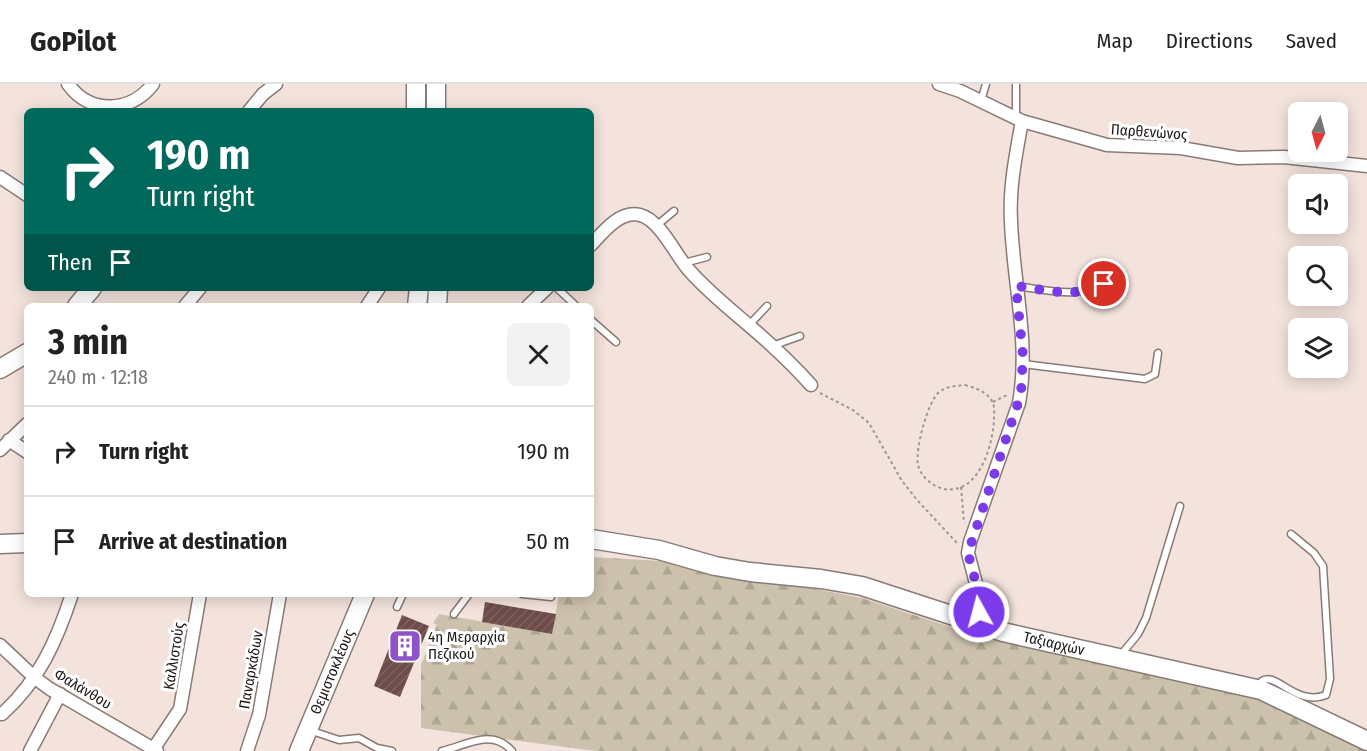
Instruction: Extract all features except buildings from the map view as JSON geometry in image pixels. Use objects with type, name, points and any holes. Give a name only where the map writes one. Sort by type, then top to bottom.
[{"type":"street","points":[[68,84],[79,97],[92,104],[106,107],[121,106],[134,101],[146,93],[153,84]]},
{"type":"street","points":[[251,108],[263,94],[276,84]]},
{"type":"street","points":[[416,84],[416,108]]},
{"type":"street","points":[[436,84],[436,108]]},
{"type":"street","name":"Παρθενώνος","points":[[939,84],[960,91],[1019,120],[1112,146],[1181,147],[1238,158],[1284,157],[1367,166]]},
{"type":"street","points":[[978,625],[979,595],[968,553],[1019,403],[1023,364],[1011,207],[1019,120]]},
{"type":"street","points":[[0,177],[24,193]]},
{"type":"street","points":[[594,242],[620,219],[629,215],[649,219],[684,263],[811,385]]},
{"type":"street","points":[[80,303],[90,291]]},
{"type":"street","points":[[188,303],[198,291]]},
{"type":"street","points":[[531,303],[544,291]]},
{"type":"street","points":[[0,369],[24,355]]},
{"type":"street","points":[[0,450],[24,427]]},
{"type":"street","points":[[9,440],[24,450]]},
{"type":"street","name":"Ταξιαρχών","points":[[594,540],[671,553],[715,566],[862,586],[889,593],[978,625],[1117,659],[1237,683],[1261,690],[1367,741]]},
{"type":"street","points":[[0,544],[24,543]]},
{"type":"street","points":[[2,714],[35,678],[55,640],[71,597]]},
{"type":"street","name":"Καλλιστούς","points":[[154,750],[180,709],[199,597]]},
{"type":"street","name":"Παναρκάδων","points":[[247,751],[259,715],[279,597]]},
{"type":"street","name":"Θεμιστοκλέους","points":[[300,751],[364,597]]},
{"type":"street","name":"Φαλάνθου","points":[[0,645],[35,678],[154,750]]},
{"type":"street","points":[[30,751],[60,694]]},
{"type":"lane","points":[[981,102],[986,84]]},
{"type":"lane","points":[[1016,84],[1019,120]]},
{"type":"lane","points":[[656,226],[674,211]]},
{"type":"lane","points":[[684,263],[707,257]]},
{"type":"lane","points":[[1016,286],[1077,293],[1096,288],[1111,279]]},
{"type":"lane","points":[[559,291],[573,303]]},
{"type":"lane","points":[[749,325],[767,306]]},
{"type":"lane","points":[[594,323],[616,342]]},
{"type":"lane","points":[[772,346],[800,336]]},
{"type":"lane","points":[[1023,364],[1145,379],[1155,374],[1158,353]]},
{"type":"lane","points":[[1117,659],[1138,634],[1146,618],[1180,506]]},
{"type":"lane","points":[[1261,690],[1262,681],[1266,678],[1272,678],[1291,692],[1305,697],[1319,697],[1326,694],[1329,687],[1329,645],[1323,566],[1314,553],[1291,534]]},
{"type":"lane","points":[[397,607],[402,597]]},
{"type":"lane","points":[[454,614],[467,597]]},
{"type":"lane","points":[[308,730],[339,740],[359,738],[377,748],[392,751]]},
{"type":"lane","points":[[442,751],[491,738],[502,742],[512,750],[522,751]]},
{"type":"path","points":[[811,385],[823,395],[853,410],[869,423],[902,481],[936,521],[968,553]]},
{"type":"path","points":[[965,385],[986,394],[993,402],[993,430],[984,459],[973,478],[961,487],[944,489],[928,481],[921,474],[918,463],[922,428],[931,403],[938,393],[946,388],[965,385]]},
{"type":"green space","points":[[594,557],[678,562],[862,598],[978,636],[1244,694],[1367,743],[1367,751],[596,751],[421,728],[421,665],[437,625],[433,623],[439,614],[552,634],[558,597],[594,597]]},
{"type":"place","name":"4η Μεραρχία Πεζικού","points":[[405,646]]},
{"type":"route","points":[[979,612],[979,595],[968,553],[970,542],[1019,403],[1023,381],[1023,342],[1016,286],[1077,293],[1104,284]]}]
